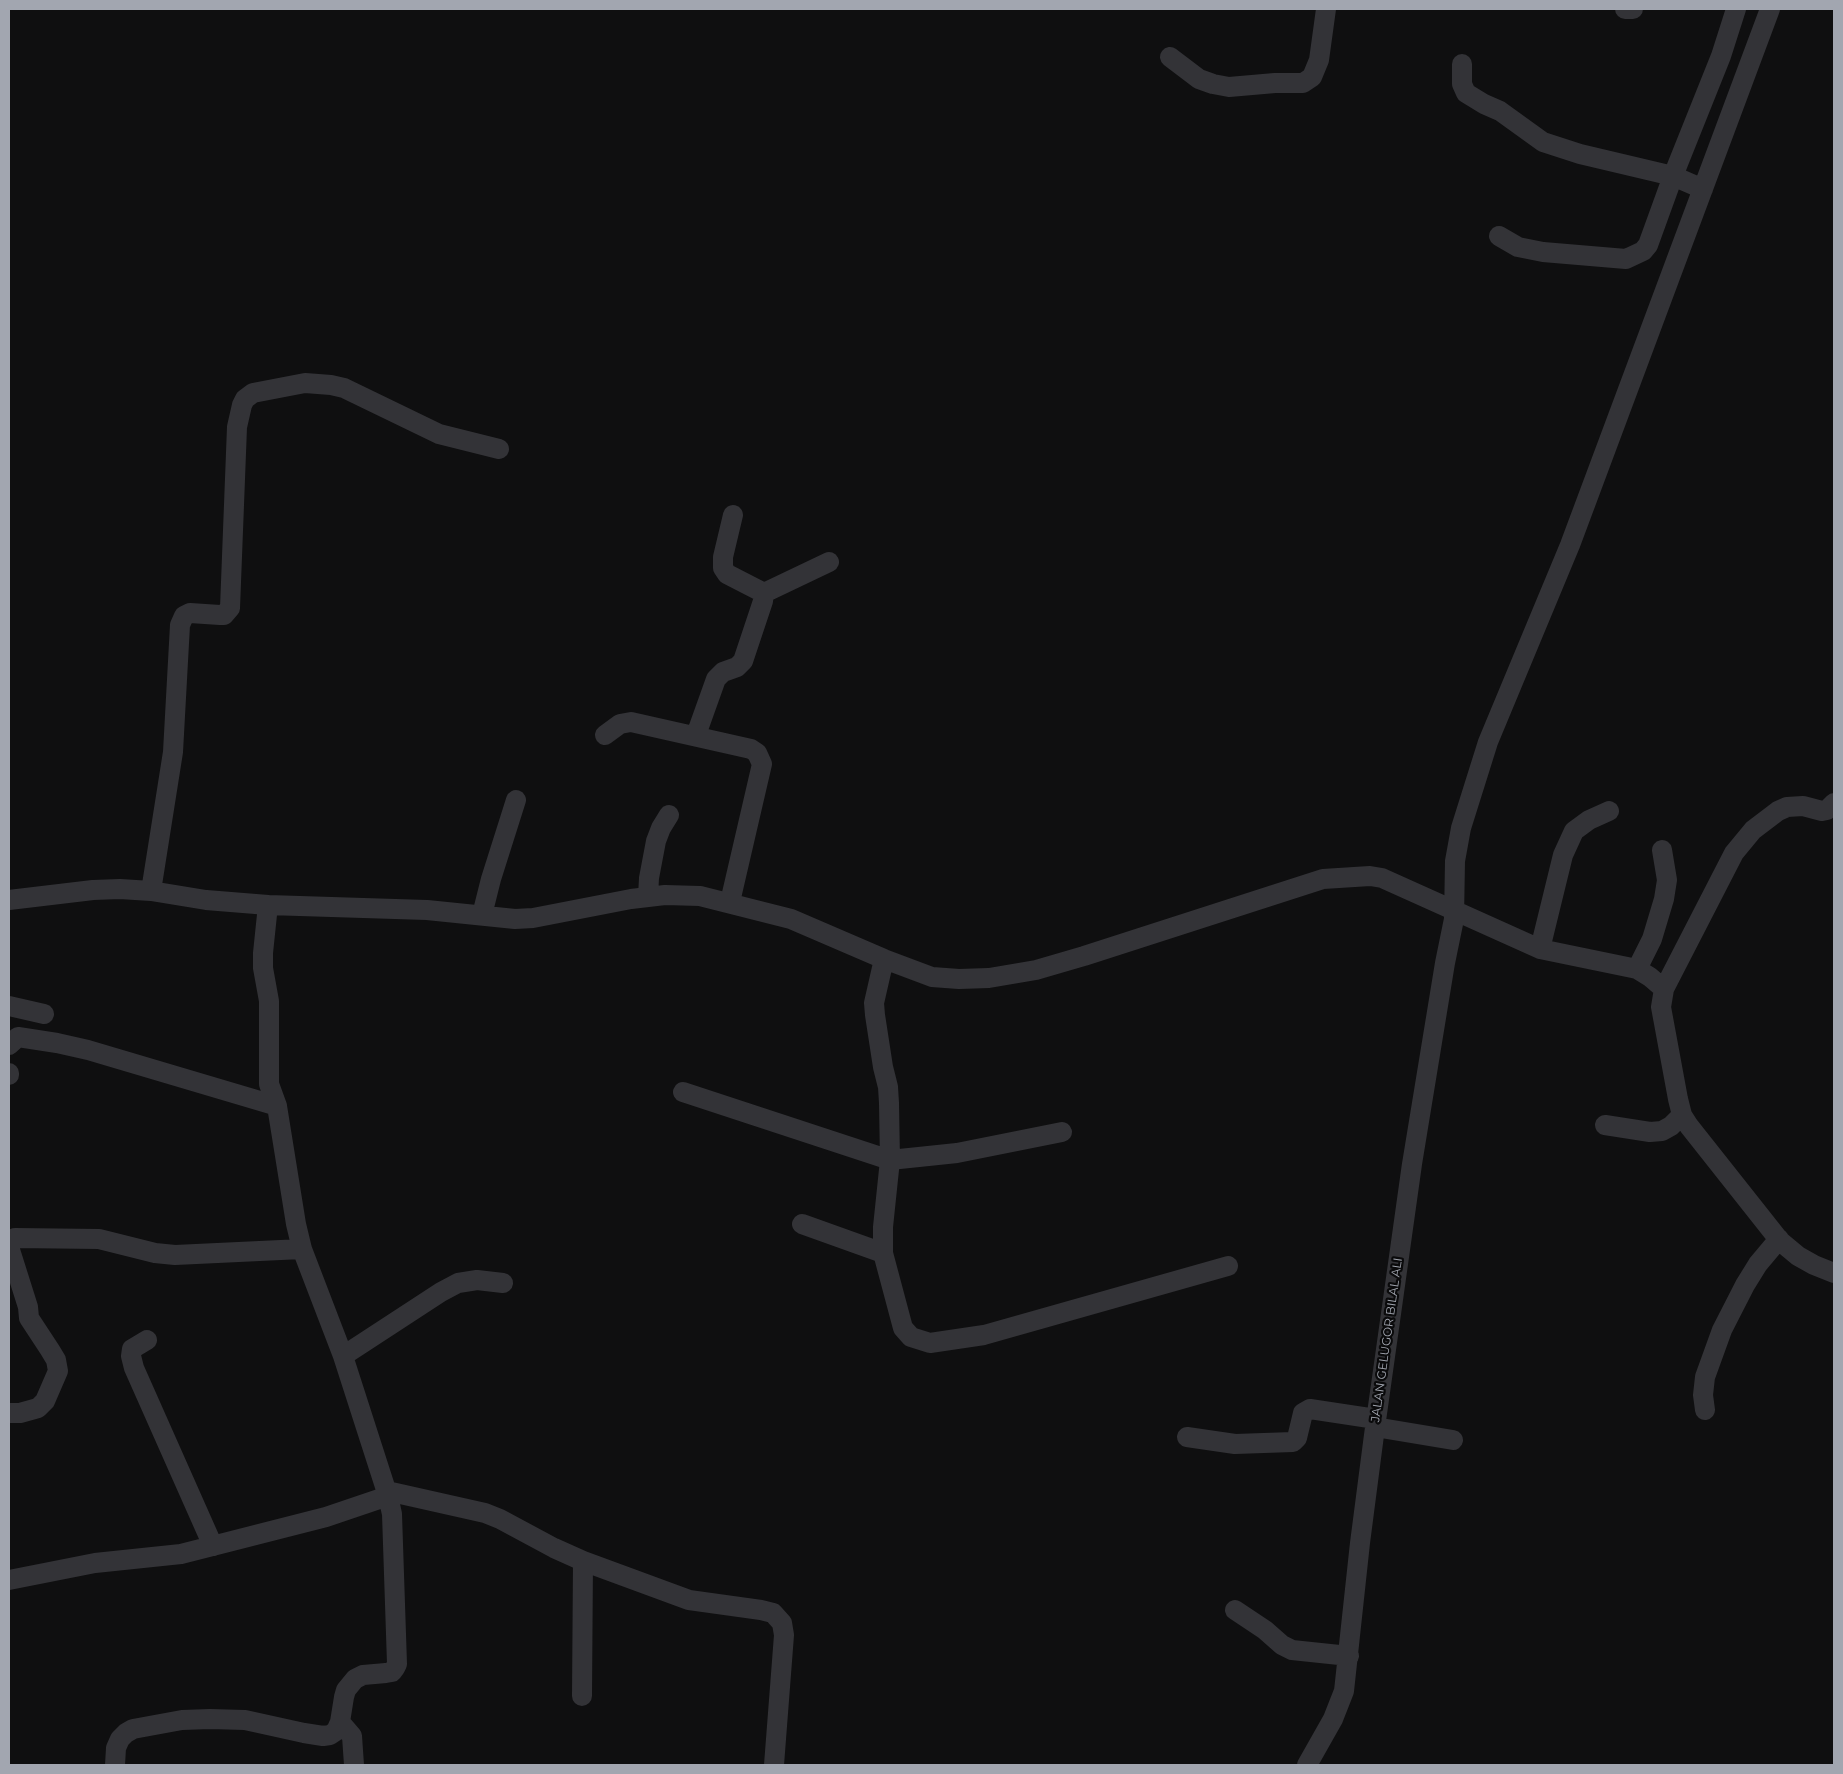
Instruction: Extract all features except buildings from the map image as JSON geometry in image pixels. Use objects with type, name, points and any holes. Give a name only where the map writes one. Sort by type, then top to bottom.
[{"type":"street","points":[[1170,57],[1199,78],[1213,84],[1229,87],[1268,83],[1303,83],[1312,77],[1319,60],[1326,9]]},
{"type":"street","points":[[1625,9],[1633,9]]},
{"type":"street","points":[[1499,236],[1510,244],[1528,250],[1611,259],[1626,259],[1643,251],[1648,245],[1675,177],[1721,56],[1736,9]]},
{"type":"street","name":"JALAN GELUGOR BILAL ALI","points":[[1308,1765],[1340,1705],[1344,1691],[1346,1655],[1375,1422],[1450,907],[1457,845],[1488,742],[1570,545],[1700,188],[1770,9]]},
{"type":"street","points":[[1462,64],[1462,84],[1466,93],[1500,111],[1543,142],[1580,154],[1675,177],[1700,188]]},
{"type":"street","points":[[151,891],[173,752],[180,625],[184,616],[190,613],[220,616],[227,613],[230,608],[237,427],[245,399],[253,394],[305,383],[331,385],[344,388],[439,434],[499,450]]},
{"type":"street","points":[[733,515],[723,557],[723,568],[727,574],[764,593]]},
{"type":"street","points":[[764,593],[828,562]]},
{"type":"street","points":[[696,735],[716,679],[723,672],[737,667],[743,661],[764,593]]},
{"type":"street","points":[[605,735],[620,724],[631,722],[751,748],[757,753],[762,764],[730,902]]},
{"type":"street","points":[[482,915],[490,879],[516,800]]},
{"type":"street","points":[[1834,803],[1827,810],[1822,811],[1803,806],[1786,806],[1753,830],[1727,864],[1664,989],[1661,1008],[1682,1115],[1689,1126],[1779,1239],[1798,1256],[1834,1273]]},
{"type":"street","points":[[1540,949],[1564,855],[1574,831],[1589,820],[1610,812]]},
{"type":"street","points":[[648,897],[649,878],[656,841],[661,828],[669,816]]},
{"type":"street","points":[[1637,969],[1652,939],[1664,900],[1667,880],[1662,850]]},
{"type":"street","points":[[9,900],[93,890],[151,891],[206,900],[268,905],[427,910],[533,918],[631,899],[665,895],[700,896],[730,902],[791,919],[884,959],[932,976],[959,979],[989,978],[1036,970],[1323,879],[1345,877],[1382,878],[1540,949],[1637,969],[1650,976],[1664,989]]},
{"type":"street","points":[[115,1765],[116,1748],[126,1733],[133,1729],[182,1720],[245,1720],[323,1736],[330,1735],[336,1731],[340,1722],[346,1690],[355,1679],[363,1675],[392,1672],[397,1664],[392,1514],[388,1493],[343,1356],[302,1249],[296,1224],[277,1106],[269,1084],[270,1001],[262,953],[268,905]]},
{"type":"street","points":[[884,959],[874,1003],[874,1015],[888,1086],[890,1160],[883,1253],[903,1328],[911,1336],[930,1343],[1007,1330],[1228,1266]]},
{"type":"street","points":[[9,1006],[44,1014]]},
{"type":"street","points":[[9,1044],[18,1037],[65,1045],[277,1106]]},
{"type":"street","points":[[683,1092],[890,1160],[957,1153],[1062,1132]]},
{"type":"street","points":[[1605,1125],[1650,1132],[1662,1131],[1682,1115]]},
{"type":"street","points":[[802,1224],[883,1253]]},
{"type":"street","points":[[9,1413],[20,1413],[38,1408],[45,1401],[58,1372],[56,1360],[29,1318],[28,1307],[10,1250],[10,1245],[15,1238],[99,1239],[155,1253],[175,1255],[302,1249]]},
{"type":"street","points":[[1705,1410],[1703,1395],[1705,1377],[1722,1330],[1758,1264],[1779,1239]]},
{"type":"street","points":[[343,1356],[441,1292],[458,1283],[477,1280],[503,1282]]},
{"type":"street","points":[[147,1340],[132,1349],[131,1356],[134,1368],[213,1546]]},
{"type":"street","points":[[1187,1437],[1235,1444],[1293,1442],[1297,1438],[1303,1413],[1305,1410],[1313,1410],[1453,1440]]},
{"type":"street","points":[[9,1580],[95,1563],[181,1554],[326,1518],[388,1493],[485,1513],[583,1561],[689,1600],[773,1613],[782,1623],[784,1635],[774,1765]]},
{"type":"street","points":[[582,1696],[583,1561]]},
{"type":"street","points":[[1235,1610],[1265,1630],[1282,1645],[1292,1650],[1346,1655]]},
{"type":"street","points":[[340,1722],[352,1736],[354,1765]]}]
